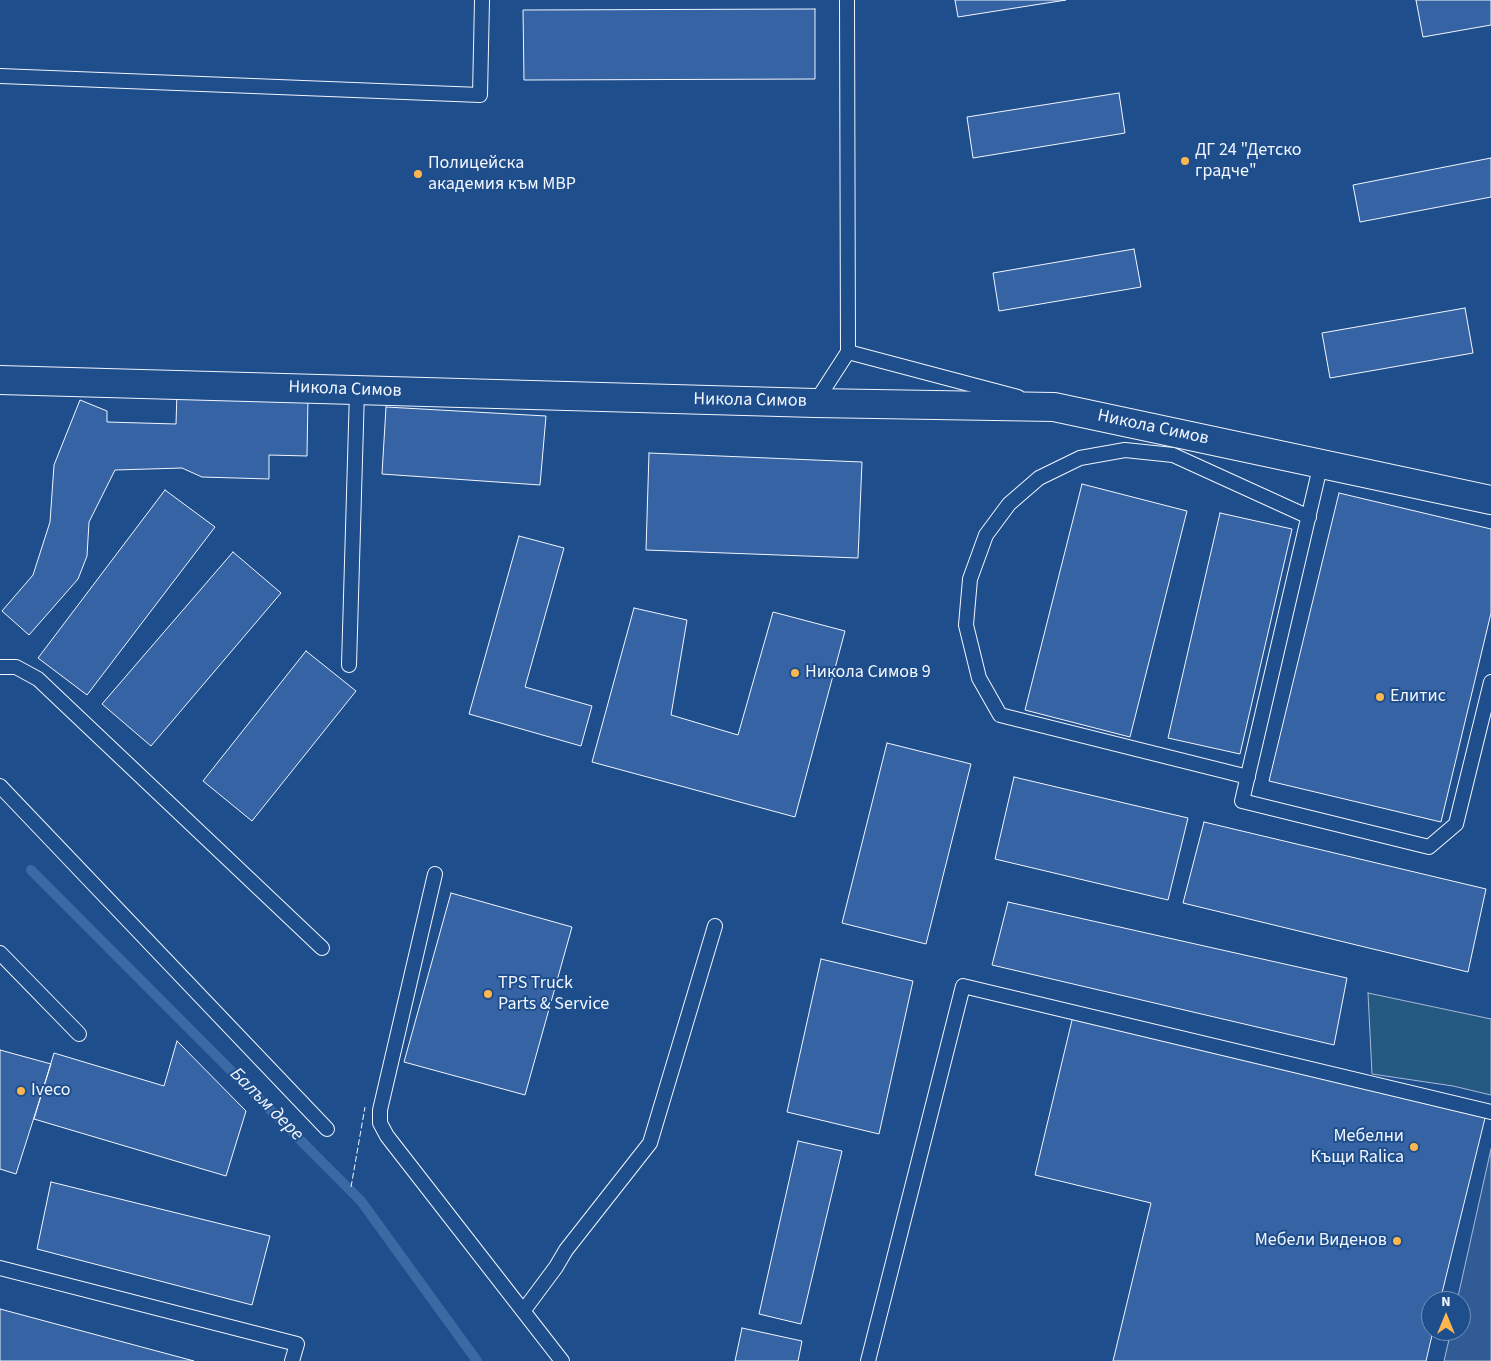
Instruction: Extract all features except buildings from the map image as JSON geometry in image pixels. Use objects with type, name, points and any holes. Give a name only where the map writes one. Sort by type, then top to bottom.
[{"type":"street","name":"Никола Симов","points":[[0,380],[815,403],[1054,407],[1491,500]]},
{"type":"lane","points":[[0,76],[480,95],[482,0]]},
{"type":"lane","points":[[815,403],[848,352],[847,0]]},
{"type":"lane","points":[[848,352],[1054,407]]},
{"type":"lane","points":[[350,665],[357,391]]},
{"type":"lane","points":[[1248,777],[1000,715],[978,678],[966,625],[970,579],[986,535],[1009,504],[1039,478],[1080,458],[1125,450],[1173,455],[1308,517]]},
{"type":"lane","points":[[1321,463],[1242,801],[1429,847],[1456,824],[1491,682]]},
{"type":"lane","points":[[0,667],[16,667],[38,679],[322,948]]},
{"type":"lane","points":[[0,786],[327,1128]]},
{"type":"lane","points":[[435,874],[380,1110],[380,1123],[387,1136],[562,1361]]},
{"type":"lane","points":[[524,1310],[556,1267],[566,1250],[650,1143],[715,926]]},
{"type":"lane","points":[[0,953],[80,1034]]},
{"type":"lane","points":[[868,1361],[963,986],[1491,1112]]},
{"type":"lane","points":[[0,1268],[297,1344],[292,1361]]},
{"type":"shaded area","points":[[1368,993],[1491,1019],[1491,1095],[1453,1086],[1372,1074]]},
{"type":"shaded area","points":[[1491,1149],[1491,1361],[1444,1361],[1449,1341],[1471,1341],[1471,1291],[1459,1291]]},
{"type":"waterway","name":"Балъм дере","points":[[31,870],[361,1201],[477,1361]]},
{"type":"fence","points":[[351,1187],[365,1107]]},
{"type":"place","name":"ДГ 24 \"Детско градче\"","points":[[1185,161]]},
{"type":"place","name":"Полицейска академия към МВР","points":[[418,174]]},
{"type":"place","name":"Никола Симов 9","points":[[795,673]]},
{"type":"place","name":"Елитис","points":[[1380,697]]},
{"type":"place","name":"TPS Truck Parts & Service","points":[[488,994]]},
{"type":"place","name":"Iveco","points":[[21,1091]]},
{"type":"place","name":"Мебелни Къщи Ralica","points":[[1414,1147]]},
{"type":"place","name":"Мебели Виденов","points":[[1397,1241]]}]
